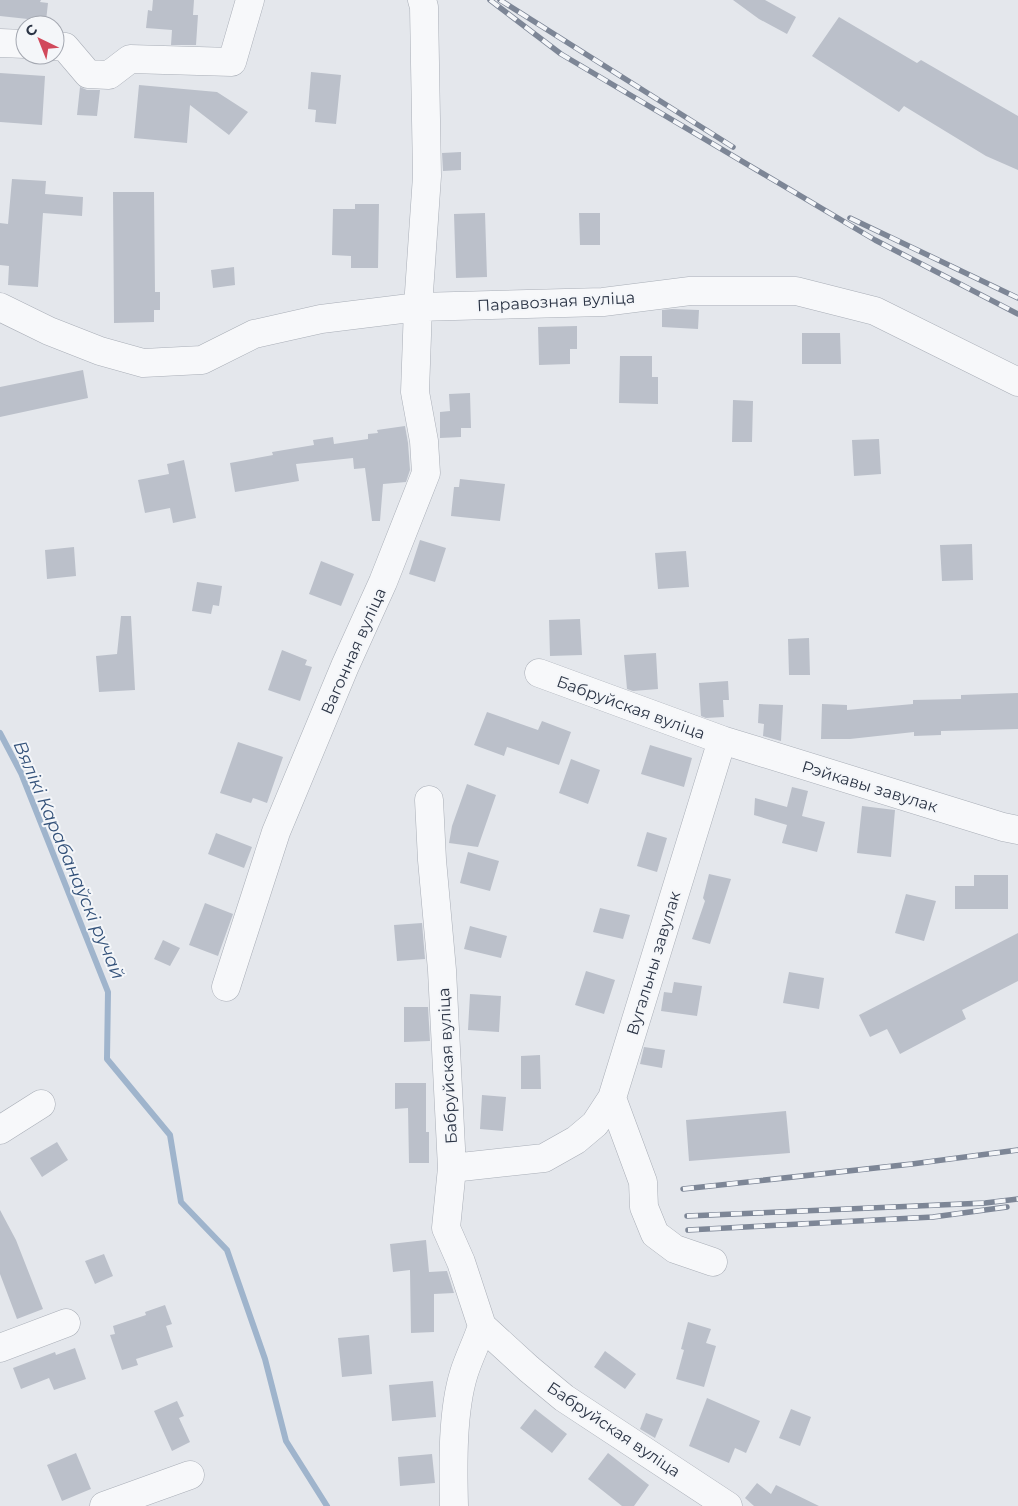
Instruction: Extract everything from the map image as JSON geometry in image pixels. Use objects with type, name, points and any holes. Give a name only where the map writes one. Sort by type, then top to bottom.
[{"type":"street","points":[[65,47],[88,74],[109,75],[130,59],[232,62],[250,0]]},
{"type":"street","name":"Вагонная вуліца","points":[[226,987],[276,832],[345,666],[383,582],[426,473],[424,441],[415,392],[418,307],[427,176],[424,7],[422,0]]},
{"type":"street","points":[[0,43],[15,44]]},
{"type":"street","name":"Паравозная вуліца","points":[[0,307],[49,331],[100,350],[143,363],[202,360],[254,334],[321,319],[418,307],[602,302],[690,291],[796,291],[875,311],[1018,382]]},
{"type":"street","name":"Бабруйская вуліца","points":[[539,673],[722,740]]},
{"type":"street","name":"Рэйкавы завулак","points":[[722,740],[1018,830]]},
{"type":"street","name":"Вугальны завулак","points":[[452,1168],[544,1158],[576,1140],[595,1124],[612,1098],[722,740]]},
{"type":"street","name":"Бабруйская вуліца","points":[[429,800],[432,860],[442,970],[452,1168],[446,1228],[464,1271],[482,1326],[564,1398],[728,1506]]},
{"type":"street","points":[[612,1098],[643,1182],[644,1207],[655,1234],[675,1250],[713,1262]]},
{"type":"street","points":[[0,1130],[41,1104]]},
{"type":"street","points":[[0,1348],[66,1323]]},
{"type":"street","points":[[454,1506],[454,1444],[458,1396],[464,1372],[482,1326]]},
{"type":"street","points":[[104,1506],[190,1475]]},
{"type":"building","points":[[0,0],[41,0],[40,2],[48,3],[47,15],[15,15],[15,18],[0,16]]},
{"type":"building","points":[[153,0],[194,0],[193,15],[198,15],[196,45],[171,45],[172,30],[146,28],[148,10],[152,11]]},
{"type":"building","points":[[733,0],[765,0],[796,17],[787,34],[759,19]]},
{"type":"building","points":[[839,17],[917,63],[921,60],[1018,116],[1018,170],[986,156],[904,106],[899,112],[812,56]]},
{"type":"building","points":[[311,72],[341,75],[336,124],[315,122],[316,110],[308,109]]},
{"type":"building","points":[[0,73],[45,76],[42,125],[0,122]]},
{"type":"building","points":[[139,85],[217,92],[248,112],[229,135],[190,105],[187,143],[134,138]]},
{"type":"building","points":[[80,87],[87,90],[100,90],[97,116],[77,115]]},
{"type":"building","points":[[461,152],[461,170],[443,171],[442,153]]},
{"type":"building","points":[[12,179],[46,181],[45,194],[83,197],[82,216],[43,213],[38,287],[8,285],[9,266],[0,265],[0,223],[8,224]]},
{"type":"building","points":[[113,192],[154,192],[155,292],[160,292],[160,310],[154,310],[154,322],[114,323]]},
{"type":"building","points":[[355,204],[379,204],[378,268],[351,268],[351,256],[332,255],[333,209],[355,209]]},
{"type":"building","points":[[485,213],[487,277],[456,278],[454,214]]},
{"type":"building","points":[[579,213],[600,213],[600,245],[580,245]]},
{"type":"building","points":[[234,267],[235,285],[213,288],[211,270]]},
{"type":"building","points":[[662,310],[699,310],[698,329],[662,327]]},
{"type":"building","points":[[577,326],[577,349],[570,349],[570,364],[539,365],[538,327]]},
{"type":"building","points":[[802,333],[840,333],[841,364],[802,364]]},
{"type":"building","points":[[620,356],[652,356],[652,377],[658,377],[658,404],[619,403]]},
{"type":"building","points":[[83,370],[88,398],[0,417],[0,387]]},
{"type":"building","points":[[470,393],[471,428],[461,428],[461,437],[440,438],[440,412],[450,411],[449,394]]},
{"type":"building","points":[[733,400],[753,401],[752,442],[732,442]]},
{"type":"building","points":[[405,426],[410,470],[406,482],[383,484],[380,521],[372,521],[365,468],[354,469],[353,458],[296,464],[299,481],[235,492],[230,463],[273,455],[272,452],[314,445],[313,440],[333,437],[334,444],[368,439],[368,434],[378,433],[377,430]]},
{"type":"building","points":[[879,439],[881,474],[854,476],[852,440]]},
{"type":"building","points":[[184,460],[196,518],[173,523],[170,508],[145,513],[138,480],[169,474],[167,464]]},
{"type":"building","points":[[460,479],[505,484],[500,521],[451,516],[454,487],[459,487]]},
{"type":"building","points":[[420,540],[446,548],[435,582],[409,574]]},
{"type":"building","points":[[972,544],[973,580],[942,581],[940,545]]},
{"type":"building","points":[[74,547],[76,576],[47,579],[45,550]]},
{"type":"building","points":[[686,551],[689,587],[658,589],[655,553]]},
{"type":"building","points":[[321,561],[354,574],[341,606],[309,594]]},
{"type":"building","points":[[197,582],[222,586],[219,606],[213,605],[211,614],[192,611]]},
{"type":"building","points":[[121,616],[131,616],[135,690],[99,692],[96,656],[117,654]]},
{"type":"building","points":[[580,619],[582,655],[550,656],[549,620]]},
{"type":"building","points":[[809,638],[810,675],[789,675],[788,639]]},
{"type":"building","points":[[282,650],[307,660],[305,665],[312,667],[300,701],[268,690]]},
{"type":"building","points":[[656,653],[658,689],[633,691],[627,689],[624,655]]},
{"type":"building","points":[[728,681],[729,700],[723,700],[724,717],[706,718],[701,716],[699,683]]},
{"type":"building","points":[[1018,693],[1018,729],[941,731],[941,735],[914,736],[914,732],[850,739],[821,739],[822,704],[847,705],[847,710],[913,704],[913,700],[961,699],[961,695]]},
{"type":"building","points":[[759,704],[783,705],[781,741],[763,736],[764,724],[758,723]]},
{"type":"building","points":[[487,712],[538,730],[542,721],[571,732],[559,765],[507,747],[504,756],[474,745]]},
{"type":"building","points":[[238,742],[283,757],[267,803],[253,798],[251,803],[220,793]]},
{"type":"building","points":[[650,745],[692,758],[684,787],[641,774]]},
{"type":"building","points":[[571,759],[600,770],[588,804],[559,793]]},
{"type":"building","points":[[467,784],[496,795],[478,847],[449,843],[452,826]]},
{"type":"building","points":[[792,787],[808,791],[802,816],[825,822],[817,852],[782,843],[787,825],[754,815],[755,798],[787,807]]},
{"type":"building","points":[[862,806],[895,810],[891,857],[857,853]]},
{"type":"building","points":[[647,832],[667,838],[657,872],[637,866]]},
{"type":"building","points":[[216,833],[252,847],[244,868],[208,854]]},
{"type":"building","points":[[468,852],[499,861],[490,891],[460,883]]},
{"type":"building","points":[[709,874],[731,879],[710,944],[692,939],[705,901],[703,898]]},
{"type":"building","points":[[974,875],[1008,875],[1008,909],[955,909],[955,886],[974,886]]},
{"type":"building","points":[[906,894],[936,901],[924,941],[895,933]]},
{"type":"building","points":[[205,903],[233,914],[218,956],[189,945]]},
{"type":"building","points":[[600,908],[630,915],[623,939],[593,932]]},
{"type":"building","points":[[422,923],[425,959],[397,961],[394,925]]},
{"type":"building","points":[[470,926],[507,936],[501,958],[464,949]]},
{"type":"building","points":[[1018,933],[1018,981],[962,1010],[966,1019],[900,1054],[887,1029],[870,1037],[859,1015]]},
{"type":"building","points":[[163,940],[180,948],[170,966],[154,959]]},
{"type":"building","points":[[586,971],[615,980],[604,1014],[575,1005]]},
{"type":"building","points":[[789,972],[824,978],[819,1009],[783,1003]]},
{"type":"building","points":[[674,982],[702,986],[697,1016],[661,1011],[664,992],[672,993]]},
{"type":"building","points":[[470,994],[501,996],[499,1032],[468,1030]]},
{"type":"building","points":[[404,1007],[428,1007],[430,1041],[404,1042]]},
{"type":"building","points":[[644,1047],[665,1050],[662,1068],[640,1064]]},
{"type":"building","points":[[540,1055],[541,1089],[521,1089],[521,1056]]},
{"type":"building","points":[[395,1083],[426,1083],[426,1132],[429,1132],[429,1163],[409,1163],[408,1108],[395,1109]]},
{"type":"building","points":[[482,1095],[506,1097],[503,1131],[480,1129]]},
{"type":"building","points":[[786,1111],[790,1153],[689,1161],[686,1120]]},
{"type":"building","points":[[57,1142],[68,1160],[42,1177],[30,1158]]},
{"type":"building","points":[[0,1210],[16,1240],[43,1309],[17,1319],[0,1274]]},
{"type":"building","points":[[426,1240],[429,1272],[447,1271],[454,1293],[434,1294],[434,1332],[411,1333],[410,1270],[393,1272],[390,1244]]},
{"type":"building","points":[[104,1254],[113,1276],[95,1284],[85,1261]]},
{"type":"building","points":[[165,1305],[172,1324],[166,1326],[173,1347],[136,1359],[138,1365],[122,1370],[110,1335],[115,1334],[113,1326],[146,1315],[145,1312]]},
{"type":"building","points":[[688,1322],[711,1329],[706,1343],[716,1346],[704,1387],[676,1379],[684,1350],[681,1349]]},
{"type":"building","points":[[369,1335],[372,1374],[342,1377],[338,1338]]},
{"type":"building","points":[[75,1348],[86,1379],[54,1390],[49,1378],[21,1389],[13,1368],[55,1352],[56,1355]]},
{"type":"building","points":[[605,1351],[636,1374],[625,1389],[594,1367]]},
{"type":"building","points":[[433,1381],[436,1417],[392,1421],[389,1385]]},
{"type":"building","points":[[707,1398],[760,1421],[746,1453],[735,1448],[729,1463],[689,1446]]},
{"type":"building","points":[[177,1401],[184,1416],[179,1418],[190,1442],[172,1451],[154,1411]]},
{"type":"building","points":[[535,1409],[567,1434],[552,1453],[520,1428]]},
{"type":"building","points":[[791,1409],[811,1417],[800,1446],[779,1438]]},
{"type":"building","points":[[646,1413],[663,1419],[655,1438],[640,1429]]},
{"type":"building","points":[[76,1453],[91,1489],[62,1501],[47,1465]]},
{"type":"building","points":[[608,1453],[649,1485],[634,1506],[622,1506],[588,1479]]},
{"type":"building","points":[[432,1454],[435,1483],[400,1486],[398,1457]]},
{"type":"building","points":[[757,1483],[771,1494],[776,1485],[819,1506],[754,1506],[745,1498]]},
{"type":"waterway","name":"Вялікі Карабанаўскі ручай","points":[[0,733],[21,773],[108,992],[107,1059],[170,1135],[181,1202],[227,1250],[265,1359],[286,1441],[327,1506]]},
{"type":"railway","points":[[490,0],[561,54],[875,240],[1018,314]]},
{"type":"railway","points":[[500,0],[733,147]]},
{"type":"railway","points":[[850,218],[1018,298]]},
{"type":"railway","points":[[683,1189],[912,1164],[1018,1150]]},
{"type":"railway","points":[[687,1216],[985,1203],[1018,1199]]},
{"type":"railway","points":[[688,1230],[933,1217],[1007,1207]]}]
